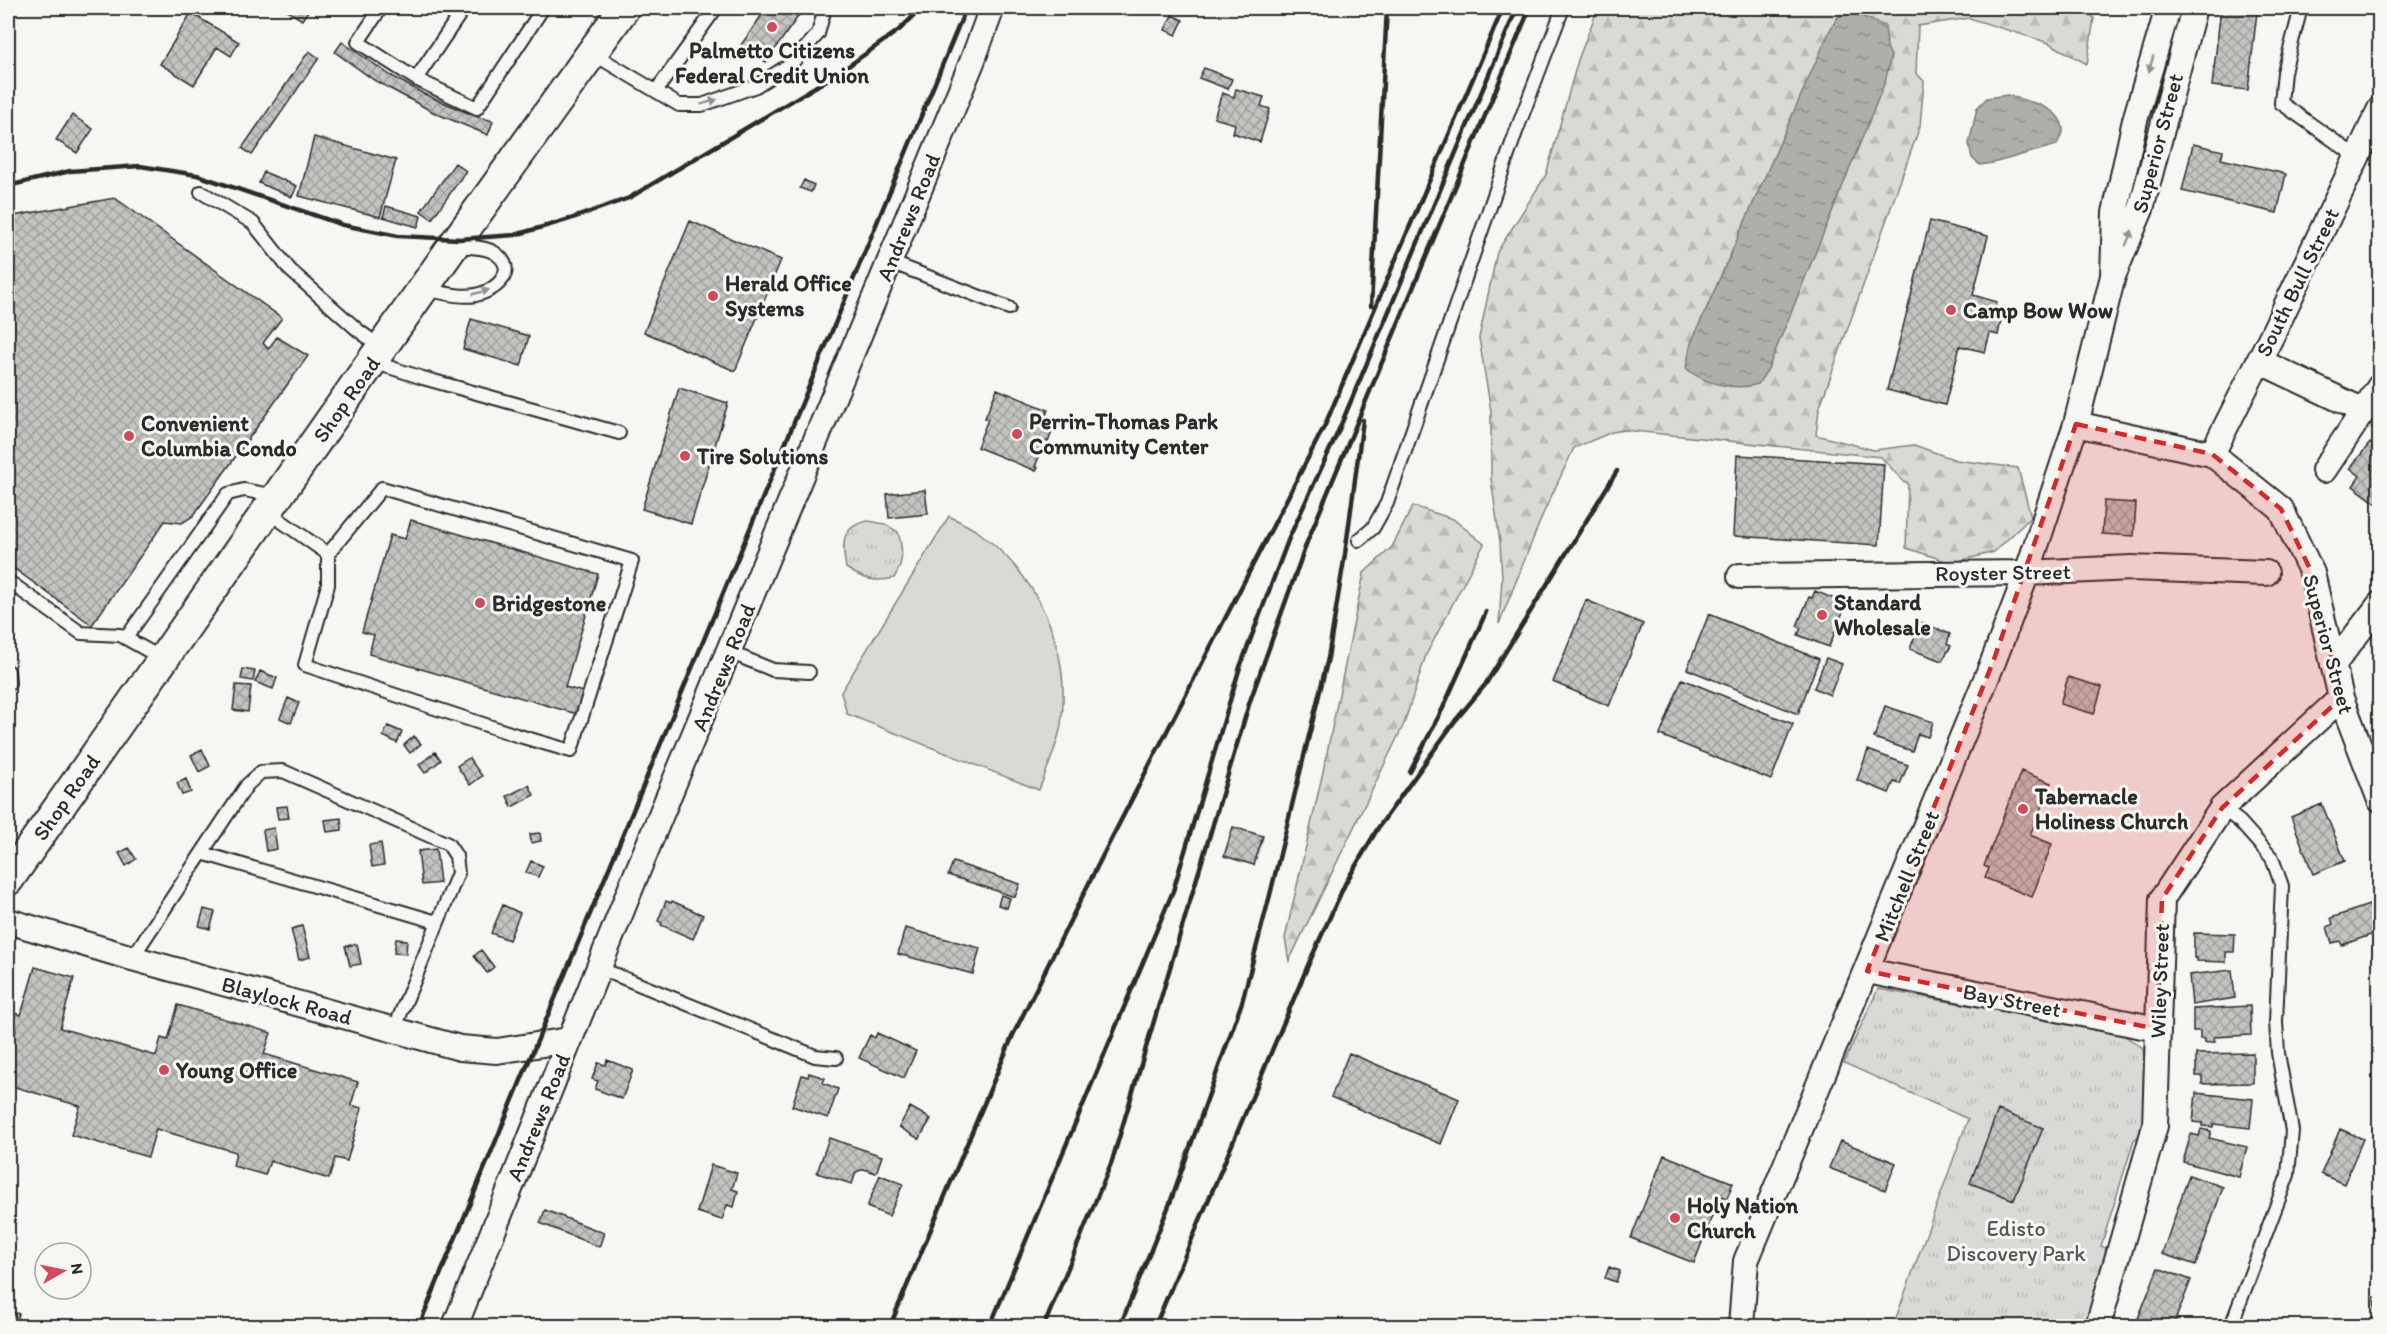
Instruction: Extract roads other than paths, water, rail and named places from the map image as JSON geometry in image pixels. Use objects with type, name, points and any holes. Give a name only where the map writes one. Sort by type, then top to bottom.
[{"type":"street","name":"Shop Road","points":[[8,880],[453,246],[624,8]]},
{"type":"street","name":"Andrews Road","points":[[454,1326],[598,968],[890,262],[992,8]]},
{"type":"street","name":"Superior Street","points":[[2113,276],[2115,213],[2135,120],[2168,8]]},
{"type":"street","name":"Superior Street","points":[[2194,8],[2141,209],[2113,276],[2076,424],[2212,454],[2282,509],[2312,573],[2341,698],[2379,800]]},
{"type":"street","name":"South Bull Street","points":[[2212,454],[2379,109]]},
{"type":"street","points":[[2259,361],[2364,411]]},
{"type":"street","points":[[2324,470],[2379,386]]},
{"type":"street","name":"Mitchell Street","points":[[1741,1326],[1746,1261],[1993,662],[2026,573],[2076,424]]},
{"type":"street","name":"Royster Street","points":[[1740,576],[2026,573],[2131,568],[2266,573]]},
{"type":"street","points":[[2333,665],[2379,604]]},
{"type":"street","name":"Wiley Street","points":[[2098,1326],[2155,1126],[2162,899],[2222,808],[2341,698]]},
{"type":"street","name":"Blaylock Road","points":[[8,921],[132,958],[460,1048],[497,1051],[569,1040]]},
{"type":"street","name":"Bay Street","points":[[1867,971],[2157,1029]]},
{"type":"lane","points":[[381,8],[358,42],[416,79],[477,108],[543,8]]},
{"type":"lane","points":[[416,79],[464,8]]},
{"type":"lane","points":[[656,91],[716,8]]},
{"type":"lane","points":[[592,53],[679,105],[702,105],[756,86],[792,63],[818,34],[825,8]]},
{"type":"lane","points":[[1359,540],[1373,528],[1387,503],[1516,132],[1563,8]]},
{"type":"lane","points":[[2301,8],[2284,72],[2281,103],[2356,157]]},
{"type":"lane","points":[[201,192],[253,223],[290,270],[359,332],[377,355],[423,378],[619,434]]},
{"type":"lane","points":[[423,289],[458,295],[475,295],[489,291],[500,284],[505,273],[503,261],[495,253],[484,249],[453,246]]},
{"type":"lane","points":[[890,262],[1009,308]]},
{"type":"lane","points":[[126,638],[228,494],[244,490],[272,504],[328,554],[328,585],[305,664],[516,735],[571,750],[632,561],[382,488],[328,554]]},
{"type":"lane","points":[[8,581],[81,633],[120,635],[163,659]]},
{"type":"lane","points":[[729,652],[773,670],[809,672]]},
{"type":"lane","points":[[8,671],[8,685]]},
{"type":"lane","points":[[132,958],[247,785],[261,772],[283,771],[448,844],[456,856],[458,873],[394,1030]]},
{"type":"lane","points":[[2222,808],[2240,822],[2272,858],[2282,886],[2276,1022],[2278,1053],[2292,1131],[2288,1175],[2231,1326]]},
{"type":"lane","points":[[202,853],[437,922]]},
{"type":"lane","points":[[598,968],[815,1056],[836,1058]]},
{"type":"water","points":[[1850,13],[1885,26],[1887,47],[1891,56],[1885,82],[1768,369],[1758,384],[1740,387],[1710,382],[1686,368],[1691,343],[1830,30],[1838,17]]},
{"type":"water","points":[[2007,95],[2033,102],[2050,110],[2062,123],[2063,132],[2057,145],[1980,165],[1972,158],[1969,144],[1977,108],[1987,98]]},
{"type":"railway","points":[[8,186],[70,171],[140,166],[197,175],[343,225],[398,236],[459,239],[515,235],[629,198],[840,72],[899,30],[922,8]]},
{"type":"railway","points":[[419,1326],[966,8]]},
{"type":"railway","points":[[1371,306],[1387,8]]},
{"type":"railway","points":[[890,1326],[1013,1035],[1103,855],[1325,425],[1503,8]]},
{"type":"railway","points":[[990,1326],[1173,891],[1240,667],[1289,538],[1337,434],[1517,8]]},
{"type":"railway","points":[[1044,1326],[1112,1161],[1250,701],[1307,542],[1530,8]]},
{"type":"railway","points":[[1120,1326],[1170,1203],[1242,1002],[1328,658],[1363,420]]},
{"type":"railway","points":[[1155,1326],[1309,963],[1345,884],[1378,828],[1455,721],[1485,685],[1617,471]]},
{"type":"railway","points":[[1410,772],[1443,708],[1486,612]]},
{"type":"place","name":"Palmetto Citizens Federal Credit Union","points":[[772,27]]},
{"type":"place","name":"Herald Office Systems","points":[[713,296]]},
{"type":"place","name":"Camp Bow Wow","points":[[1951,310]]},
{"type":"place","name":"Perrin-Thomas Park Community Center","points":[[1017,434]]},
{"type":"place","name":"Convenient Columbia Condo","points":[[129,436]]},
{"type":"place","name":"Tire Solutions","points":[[685,456]]},
{"type":"place","name":"Bridgestone","points":[[480,603]]},
{"type":"place","name":"Standard Wholesale","points":[[1822,615]]},
{"type":"place","name":"Tabernacle Holiness Church","points":[[2023,809]]},
{"type":"place","name":"Young Office","points":[[164,1070]]},
{"type":"place","name":"Holy Nation Church","points":[[1675,1218]]},
{"type":"park label","name":"Edisto Discovery Park","points":[[2016,1240]]}]
